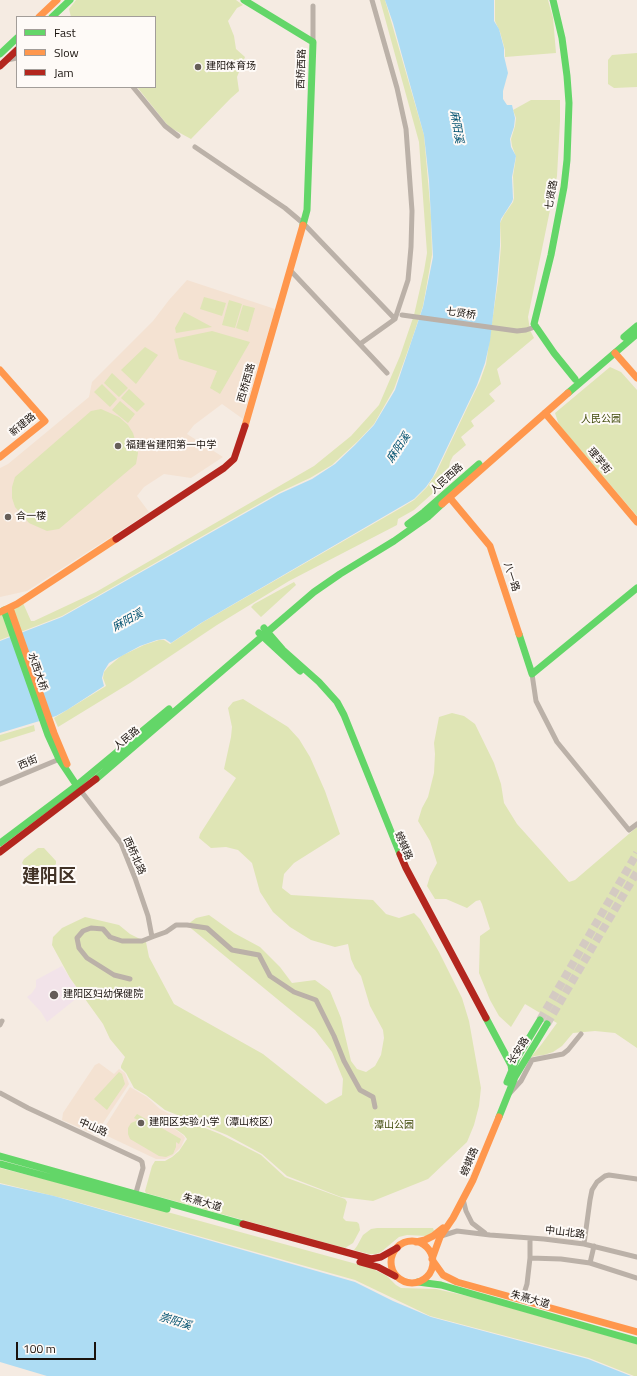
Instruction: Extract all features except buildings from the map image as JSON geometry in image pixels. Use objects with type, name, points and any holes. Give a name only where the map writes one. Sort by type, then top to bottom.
[{"type":"main road","points":[[40,16],[57,0]]},
{"type":"main road","points":[[53,16],[70,0]]},
{"type":"main road","points":[[244,0],[313,42]]},
{"type":"main road","name":"七贤路","points":[[535,327],[534,320],[551,254],[564,187],[567,160],[569,103],[567,76],[562,38],[554,0]]},
{"type":"main road","points":[[0,54],[16,39]]},
{"type":"main road","name":"西桥西路","points":[[5,611],[224,468],[234,459],[307,210],[313,42]]},
{"type":"main road","points":[[0,66],[16,51]]},
{"type":"main road","name":"人民西路","points":[[264,633],[311,588],[392,536],[424,512],[637,326]]},
{"type":"main road","points":[[535,327],[576,379]]},
{"type":"main road","name":"人民西路","points":[[264,633],[314,592],[394,541],[428,517],[637,334]]},
{"type":"main road","points":[[615,353],[637,378]]},
{"type":"main road","name":"新建路","points":[[0,370],[45,421],[0,457]]},
{"type":"main road","name":"理学街","points":[[545,413],[637,522]]},
{"type":"main road","name":"八一路","points":[[450,498],[490,546],[532,674]]},
{"type":"main road","points":[[532,674],[637,588]]},
{"type":"main road","name":"水西大桥","points":[[5,611],[51,734],[61,758],[78,787]]},
{"type":"main road","name":"人民路","points":[[0,843],[78,787],[161,724],[264,633]]},
{"type":"main road","name":"螃蜞路","points":[[264,633],[280,653],[314,684],[336,709],[412,891],[507,1057],[508,1089],[486,1151],[463,1199],[452,1217]]},
{"type":"main road","name":"人民路","points":[[0,852],[78,787]]},
{"type":"main road","name":"长安路","points":[[508,1089],[540,1020]]},
{"type":"main road","name":"长安路","points":[[525,1052],[547,1024]]},
{"type":"main road","points":[[525,1052],[523,1059],[507,1057],[508,1054],[512,1055],[525,1052]]},
{"type":"main road","name":"长安路","points":[[507,1057],[512,1069],[508,1089]]},
{"type":"main road","points":[[452,1217],[443,1228],[433,1236],[416,1242],[406,1242],[397,1248],[391,1258],[392,1270],[395,1276],[406,1282],[418,1282],[429,1274],[440,1237],[452,1217],[481,1156],[508,1089]]},
{"type":"main road","name":"朱熹大道","points":[[0,1156],[135,1197],[369,1264],[395,1276]]},
{"type":"main road","name":"朱熹大道","points":[[0,1164],[201,1213],[371,1259],[381,1257],[397,1248]]},
{"type":"main road","points":[[416,1242],[425,1246],[431,1254],[433,1260]]},
{"type":"main road","name":"朱熹大道","points":[[433,1260],[438,1269],[449,1279],[637,1332]]},
{"type":"main road","name":"朱熹大道","points":[[418,1282],[441,1285],[637,1341]]},
{"type":"street","points":[[360,344],[395,320],[408,280],[412,247],[412,211],[406,129],[397,88],[372,0]]},
{"type":"street","points":[[313,6],[313,42]]},
{"type":"street","points":[[7,60],[16,58]]},
{"type":"street","points":[[134,88],[165,126],[178,136]]},
{"type":"street","points":[[195,147],[285,208],[304,224],[395,320]]},
{"type":"street","points":[[290,270],[387,373]]},
{"type":"street","name":"七贤桥","points":[[402,315],[516,331],[535,327]]},
{"type":"street","points":[[532,674],[536,701],[557,742],[630,830],[637,824]]},
{"type":"street","name":"西街","points":[[0,784],[61,758]]},
{"type":"street","name":"西桥北路","points":[[78,787],[121,843],[148,916],[152,937]]},
{"type":"street","points":[[130,979],[114,975],[87,958],[79,948],[78,938],[83,931],[91,928],[103,929],[110,936],[122,941],[142,941],[166,932],[176,925],[187,925],[207,928],[232,950],[259,955],[270,976],[294,992],[316,1000],[334,1036],[344,1061],[360,1090],[373,1097],[375,1107]]},
{"type":"street","points":[[508,1089],[514,1090],[521,1081],[532,1060],[562,1054],[568,1050],[581,1034]]},
{"type":"street","name":"中山路","points":[[0,1094],[137,1157],[142,1162],[143,1168],[135,1197]]},
{"type":"street","points":[[584,1244],[592,1190],[597,1182],[604,1176],[609,1175],[637,1179]]},
{"type":"street","points":[[463,1199],[466,1211],[472,1223],[490,1235]]},
{"type":"street","name":"中山北路","points":[[440,1237],[457,1231],[530,1238],[584,1244],[637,1258]]},
{"type":"street","points":[[522,1300],[527,1284],[530,1258],[530,1238]]},
{"type":"street","points":[[590,1264],[594,1246]]},
{"type":"street","points":[[530,1258],[561,1259],[590,1264],[637,1278]]},
{"type":"shaded area","name":"福建省建阳第一中学","points":[[187,280],[275,309],[243,419],[222,404],[194,425],[187,434],[223,457],[191,478],[164,474],[144,487],[137,496],[149,512],[148,513],[27,591],[0,597],[0,468],[8,464],[89,397],[92,382],[153,321]]},
{"type":"shaded area","name":"建阳区妇幼保健院","points":[[62,966],[79,992],[77,998],[47,1022],[41,1012],[27,997],[36,987],[36,980]]},
{"type":"shaded area","points":[[99,1063],[114,1074],[119,1069],[125,1073],[129,1084],[97,1132],[94,1134],[62,1120],[63,1113],[95,1065]]},
{"type":"shaded area","name":"建阳区实验小学（潭山校区）","points":[[130,1087],[147,1097],[160,1109],[179,1119],[173,1128],[185,1138],[181,1147],[172,1156],[165,1159],[156,1159],[101,1133]]},
{"type":"green space","name":"建阳体育场","points":[[76,0],[236,0],[243,5],[237,8],[228,21],[234,36],[236,49],[245,57],[237,77],[239,91],[191,139],[169,127],[138,88],[156,88],[156,16],[71,16],[69,9]]},
{"type":"green space","points":[[380,0],[385,0],[424,135],[431,216],[432,255],[423,306],[411,342],[394,389],[374,424],[332,465],[310,478],[280,492],[62,616],[0,640],[0,613],[23,603],[31,621],[34,621],[96,592],[314,466],[351,436],[379,405],[400,356],[414,315],[427,253],[419,142]]},
{"type":"green space","points":[[495,0],[548,0],[553,18],[556,53],[505,57],[505,50],[500,32],[495,21]]},
{"type":"green space","points":[[637,53],[637,87],[614,88],[608,84],[608,60],[612,55]]},
{"type":"green space","points":[[531,100],[560,100],[557,176],[528,317],[530,330],[534,338],[497,369],[501,384],[489,394],[495,401],[471,421],[474,426],[461,437],[466,445],[453,456],[450,462],[449,468],[452,476],[414,510],[398,519],[397,525],[289,581],[217,625],[130,683],[58,727],[54,718],[106,686],[103,678],[104,672],[121,656],[144,645],[159,640],[164,640],[170,644],[203,622],[414,500],[427,487],[436,473],[480,381],[486,364],[498,281],[501,246],[500,223],[514,198],[513,176],[516,157],[511,139],[516,118],[513,110]]},
{"type":"green space","points":[[204,297],[226,303],[222,316],[200,309]]},
{"type":"green space","points":[[229,300],[242,304],[235,328],[222,325]]},
{"type":"green space","points":[[243,305],[255,308],[248,332],[236,328]]},
{"type":"green space","points":[[184,312],[212,327],[176,333],[175,328]]},
{"type":"green space","points":[[212,331],[250,342],[220,394],[210,388],[217,371],[179,359],[174,339]]},
{"type":"green space","points":[[145,347],[158,355],[136,384],[121,370]]},
{"type":"green space","name":"人民公园","points":[[610,367],[621,372],[637,390],[637,516],[559,425],[555,413]]},
{"type":"green space","points":[[112,373],[128,388],[119,397],[104,383]]},
{"type":"green space","points":[[102,384],[117,399],[110,407],[94,392]]},
{"type":"green space","points":[[129,389],[145,404],[137,412],[121,398]]},
{"type":"green space","points":[[120,401],[135,414],[128,423],[112,410]]},
{"type":"green space","points":[[101,409],[119,417],[128,425],[133,433],[136,443],[138,453],[136,464],[59,529],[47,531],[29,523],[15,507],[12,498],[12,487],[15,477],[91,411]]},
{"type":"green space","points":[[294,582],[296,585],[261,617],[251,607],[254,604]]},
{"type":"green space","name":"潭山公园","points":[[243,699],[288,727],[299,739],[310,757],[325,791],[340,834],[294,863],[284,874],[282,888],[291,895],[373,900],[386,914],[399,918],[414,913],[420,919],[439,952],[462,998],[469,1021],[481,1088],[479,1106],[474,1125],[467,1142],[428,1179],[373,1201],[341,1197],[287,1176],[262,1154],[227,1135],[165,1110],[146,1095],[134,1088],[126,1073],[121,1068],[125,1057],[110,1039],[103,1024],[70,978],[52,945],[53,937],[62,928],[85,917],[119,925],[130,934],[146,942],[149,957],[174,1004],[263,1054],[326,1104],[342,1095],[343,1079],[332,1052],[315,1030],[187,925],[196,918],[209,915],[234,933],[260,947],[280,967],[292,983],[315,980],[330,991],[341,1018],[351,1061],[357,1069],[366,1072],[375,1066],[381,1055],[384,1038],[383,1030],[370,1006],[361,976],[351,959],[348,944],[335,947],[311,940],[290,927],[273,912],[260,892],[252,863],[238,850],[226,847],[211,848],[199,838],[200,834],[236,778],[224,769],[232,727],[228,708],[233,702]]},
{"type":"green space","points":[[452,713],[464,716],[475,724],[494,763],[501,784],[504,803],[517,824],[569,882],[575,880],[637,827],[637,1048],[615,1033],[595,1031],[573,1033],[562,1046],[553,1052],[530,1058],[557,1023],[525,1004],[511,1027],[499,1016],[490,1000],[479,973],[480,936],[490,929],[480,900],[476,901],[467,908],[446,899],[435,899],[427,886],[430,876],[437,863],[430,841],[418,821],[422,808],[428,797],[434,773],[434,743],[439,717]]},
{"type":"green space","points":[[34,725],[35,731],[0,742],[0,735]]},
{"type":"green space","points":[[38,848],[44,848],[56,861],[56,864],[38,880],[36,880],[22,863],[24,859]]},
{"type":"green space","points":[[119,1072],[122,1074],[125,1084],[107,1110],[94,1099]]},
{"type":"green space","points":[[137,1114],[181,1139],[179,1144],[176,1142],[176,1147],[173,1154],[166,1157],[159,1156],[130,1139],[128,1128],[131,1123],[138,1120],[134,1118]]},
{"type":"green space","points":[[180,1118],[220,1134],[261,1155],[285,1177],[345,1199],[347,1202],[343,1218],[346,1221],[357,1222],[359,1224],[360,1230],[353,1243],[345,1248],[146,1193],[145,1191],[152,1166],[155,1161],[165,1161],[172,1157],[179,1151],[187,1139],[174,1128]]},
{"type":"green space","points":[[0,1168],[80,1188],[371,1268],[387,1276],[401,1288],[436,1289],[472,1297],[637,1344],[637,1376],[589,1358],[430,1316],[355,1280],[66,1199],[0,1183]]},
{"type":"green space","points":[[433,1228],[434,1231],[426,1236],[407,1235],[399,1237],[381,1252],[376,1254],[369,1254],[354,1250],[363,1235],[371,1229]]},
{"type":"water","name":"麻阳溪","points":[[385,0],[494,0],[494,21],[499,29],[508,73],[503,91],[503,99],[507,105],[512,105],[515,118],[510,139],[511,147],[516,156],[512,177],[513,199],[500,223],[497,282],[490,341],[485,363],[477,385],[433,477],[426,487],[414,499],[201,623],[171,643],[165,639],[157,640],[140,646],[109,663],[102,678],[104,686],[67,710],[56,716],[0,733],[0,641],[62,617],[279,494],[312,479],[335,464],[374,425],[395,390],[423,307],[433,257],[429,180],[424,135],[393,23]]},
{"type":"water","name":"崇阳溪","points":[[0,1184],[54,1196],[355,1282],[393,1301],[431,1317],[588,1359],[631,1376],[47,1376],[0,1362]]},
{"type":"tunnel","points":[[540,1020],[637,853]]},
{"type":"tunnel","points":[[547,1024],[637,872]]},
{"type":"traffic: fast","points":[[53,16],[70,0]]},
{"type":"traffic: fast","points":[[244,0],[313,42],[307,210],[303,225]]},
{"type":"traffic: fast","points":[[553,0],[562,38],[567,76],[569,103],[567,160],[564,187],[551,255],[534,324],[554,353],[575,379]]},
{"type":"traffic: fast","points":[[0,54],[16,39]]},
{"type":"traffic: fast","points":[[624,337],[637,326]]},
{"type":"traffic: fast","points":[[568,393],[637,334]]},
{"type":"traffic: fast","points":[[408,524],[479,464]]},
{"type":"traffic: fast","points":[[96,779],[314,592],[340,574],[394,541],[428,517],[442,504]]},
{"type":"traffic: fast","points":[[519,634],[532,674],[637,588]]},
{"type":"traffic: fast","points":[[4,610],[48,735],[59,759],[79,789]]},
{"type":"traffic: fast","points":[[264,628],[283,650],[319,682],[337,702],[344,715],[400,854]]},
{"type":"traffic: fast","points":[[259,633],[300,671]]},
{"type":"traffic: fast","points":[[0,843],[76,786],[169,709]]},
{"type":"traffic: fast","points":[[486,1018],[511,1065],[512,1072]]},
{"type":"traffic: fast","points":[[507,1082],[517,1058],[540,1020]]},
{"type":"traffic: fast","points":[[499,1117],[515,1077],[547,1024]]},
{"type":"traffic: fast","points":[[0,1156],[243,1224]]},
{"type":"traffic: fast","points":[[0,1164],[167,1209]]},
{"type":"traffic: fast","points":[[418,1282],[441,1285],[637,1341]]},
{"type":"traffic: slow","points":[[40,16],[57,0]]},
{"type":"traffic: slow","points":[[245,426],[303,225]]},
{"type":"traffic: slow","points":[[615,353],[637,378]]},
{"type":"traffic: slow","points":[[0,370],[45,421],[0,457]]},
{"type":"traffic: slow","points":[[442,504],[568,393]]},
{"type":"traffic: slow","points":[[545,413],[637,522]]},
{"type":"traffic: slow","points":[[450,498],[490,546],[519,634]]},
{"type":"traffic: slow","points":[[0,612],[17,604],[116,539]]},
{"type":"traffic: slow","points":[[10,608],[54,733],[67,764]]},
{"type":"traffic: slow","points":[[432,1259],[440,1237],[453,1218],[473,1180],[499,1117]]},
{"type":"traffic: slow","points":[[416,1242],[433,1236],[443,1228]]},
{"type":"traffic: slow","points":[[412,1241],[427,1247],[433,1262],[427,1277],[412,1283],[397,1277],[391,1262],[397,1247],[412,1241]]},
{"type":"traffic: slow","points":[[433,1261],[443,1275],[457,1282],[637,1332]]},
{"type":"traffic: jam","points":[[0,66],[16,51]]},
{"type":"traffic: jam","points":[[116,539],[224,468],[234,459],[245,426]]},
{"type":"traffic: jam","points":[[0,852],[96,779]]},
{"type":"traffic: jam","points":[[400,854],[486,1018]]},
{"type":"traffic: jam","points":[[243,1224],[371,1259],[381,1257],[397,1248]]},
{"type":"traffic: jam","points":[[360,1262],[378,1267],[395,1276]]},
{"type":"place","name":"建阳体育场","points":[[198,67]]},
{"type":"place","name":"福建省建阳第一中学","points":[[118,446]]},
{"type":"place","name":"合一楼","points":[[8,517]]},
{"type":"place","name":"建阳区妇幼保健院","points":[[54,995]]},
{"type":"place","name":"建阳区实验小学（潭山校区）","points":[[141,1123]]},
{"type":"district","name":"建阳区","points":[[49,878]]}]
